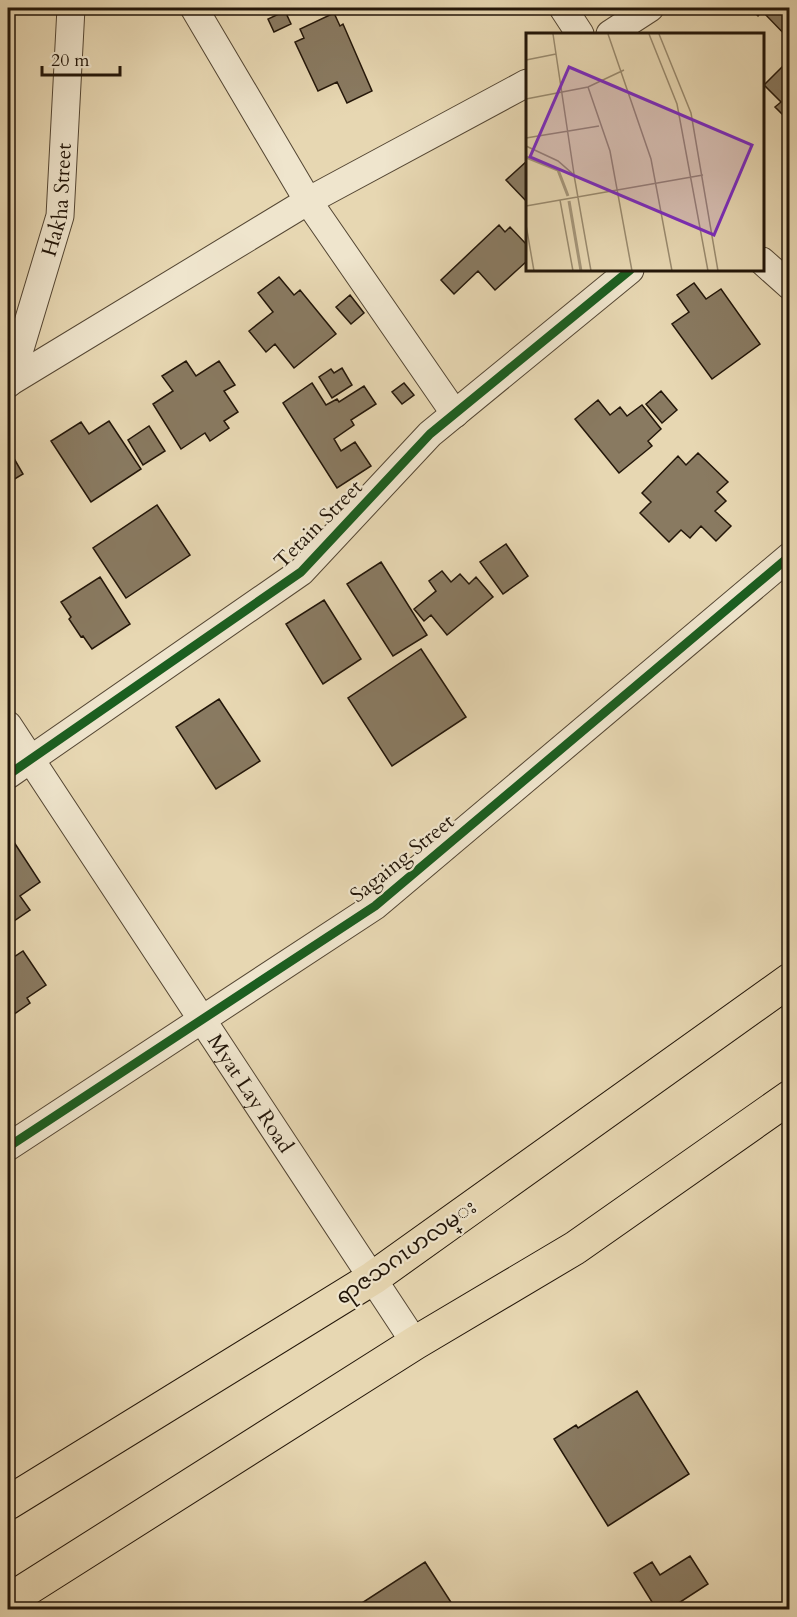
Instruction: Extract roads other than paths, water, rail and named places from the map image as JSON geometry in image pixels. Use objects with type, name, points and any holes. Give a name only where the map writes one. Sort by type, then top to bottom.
[{"type":"main road","name":"ရာဇသဂၤဟလမ္း","points":[[8,1503],[373,1278],[789,980]]},
{"type":"main road","points":[[8,1601],[415,1343],[575,1248],[789,1097]]},
{"type":"street","name":"Hakha Street","points":[[9,383],[60,216],[71,8]]},
{"type":"street","points":[[194,8],[308,201],[455,414]]},
{"type":"street","points":[[563,8],[579,33]]},
{"type":"street","points":[[612,33],[650,8]]},
{"type":"street","points":[[9,383],[308,201],[526,83]]},
{"type":"street","points":[[764,263],[789,286]]},
{"type":"street","name":"Tetain Street","points":[[8,775],[301,572],[430,434],[628,272]]},
{"type":"street","name":"Sagaing Street","points":[[8,1147],[375,906],[789,556]]},
{"type":"street","name":"Myat Lay Road","points":[[8,725],[415,1343]]}]
